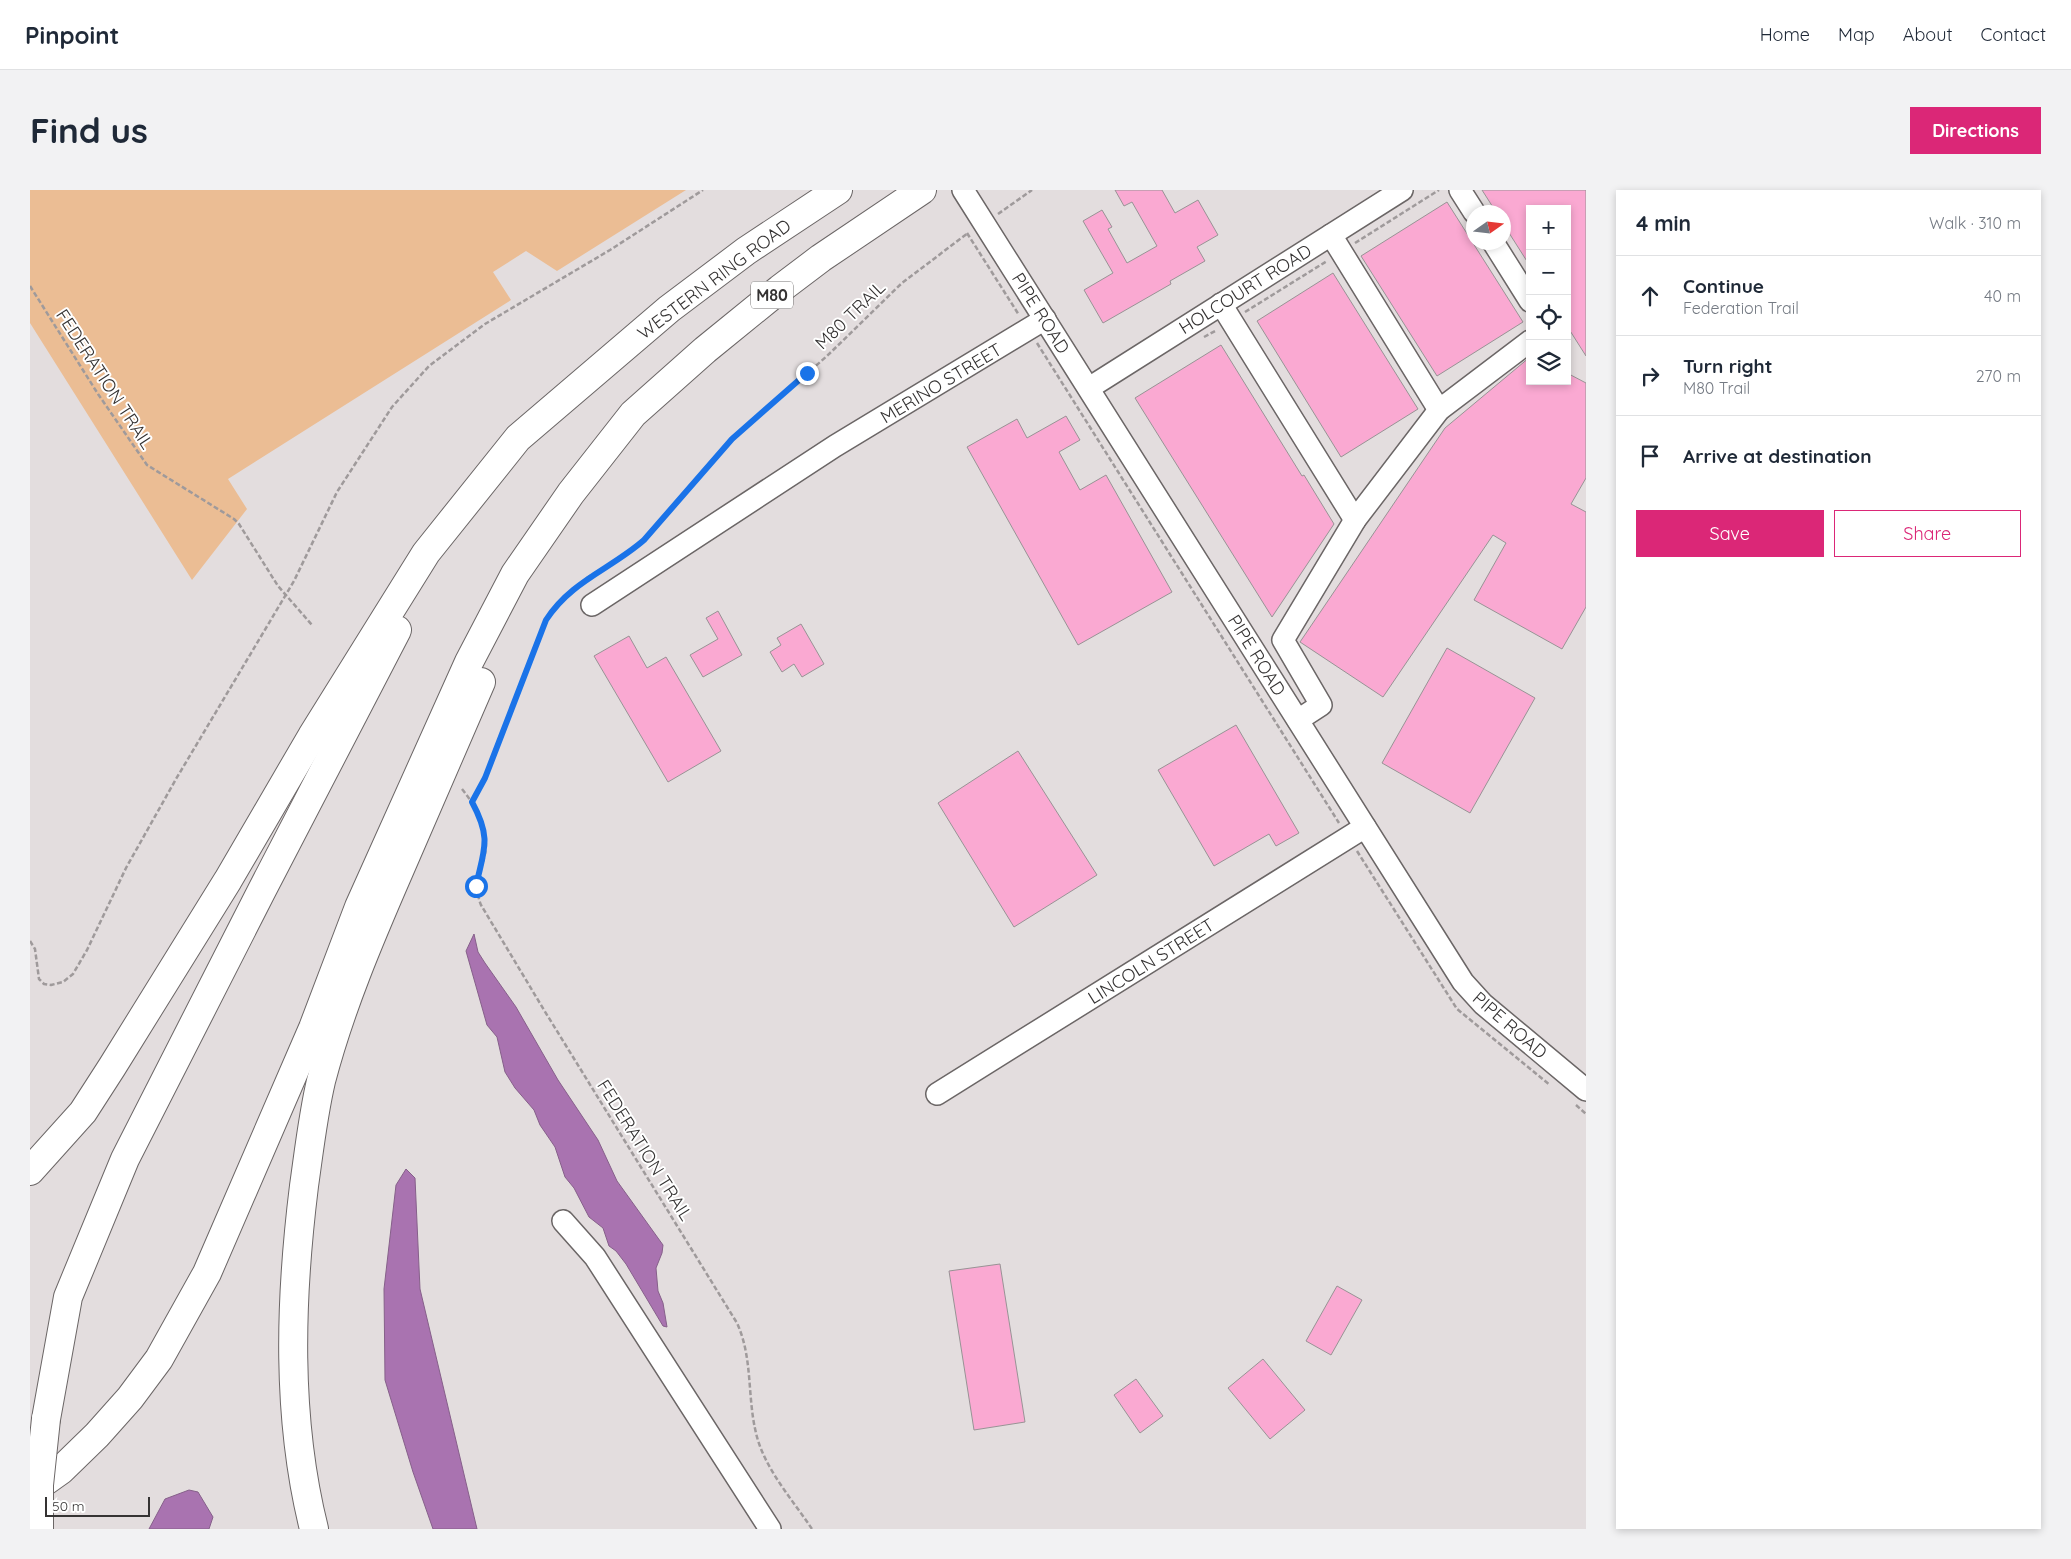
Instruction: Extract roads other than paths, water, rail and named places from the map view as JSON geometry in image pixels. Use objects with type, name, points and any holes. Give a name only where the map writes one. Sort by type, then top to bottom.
[{"type":"highway","name":"WESTERN RING ROAD","points":[[594,374],[669,309],[746,251],[838,190]]},
{"type":"highway","name":"M80","points":[[633,414],[705,350],[780,289],[821,258],[922,190]]},
{"type":"highway","points":[[30,1171],[83,1112],[232,872],[312,736],[426,554],[518,438],[594,374]]},
{"type":"highway","points":[[39,1529],[39,1485],[46,1419],[68,1298],[125,1159],[398,628],[433,571],[525,446],[594,374]]},
{"type":"highway","points":[[30,1492],[61,1470],[97,1435],[130,1398],[159,1359],[208,1272],[310,1037],[359,908],[469,662],[515,574],[572,493],[633,414]]},
{"type":"highway","points":[[314,1529],[305,1494],[298,1436],[293,1317],[299,1231],[309,1150],[321,1082],[342,1012],[377,921],[485,671],[527,584],[578,498],[633,414]]},
{"type":"street","name":"PIPE ROAD","points":[[964,190],[1463,982],[1483,1004],[1586,1090]]},
{"type":"street","name":"HOLCOURT ROAD","points":[[1089,388],[1402,190]]},
{"type":"street","points":[[1460,190],[1470,205]]},
{"type":"street","points":[[1331,235],[1439,410]]},
{"type":"street","points":[[1498,250],[1526,295]]},
{"type":"street","points":[[1221,304],[1355,520]]},
{"type":"street","name":"MERINO STREET","points":[[592,605],[835,446],[1045,319]]},
{"type":"street","points":[[1262,665],[1283,640],[1355,520],[1439,410],[1526,344]]},
{"type":"street","points":[[1283,640],[1321,705],[1298,720]]},
{"type":"street","name":"LINCOLN STREET","points":[[937,1094],[1365,827]]},
{"type":"street","points":[[563,1221],[595,1257],[770,1529]]}]
